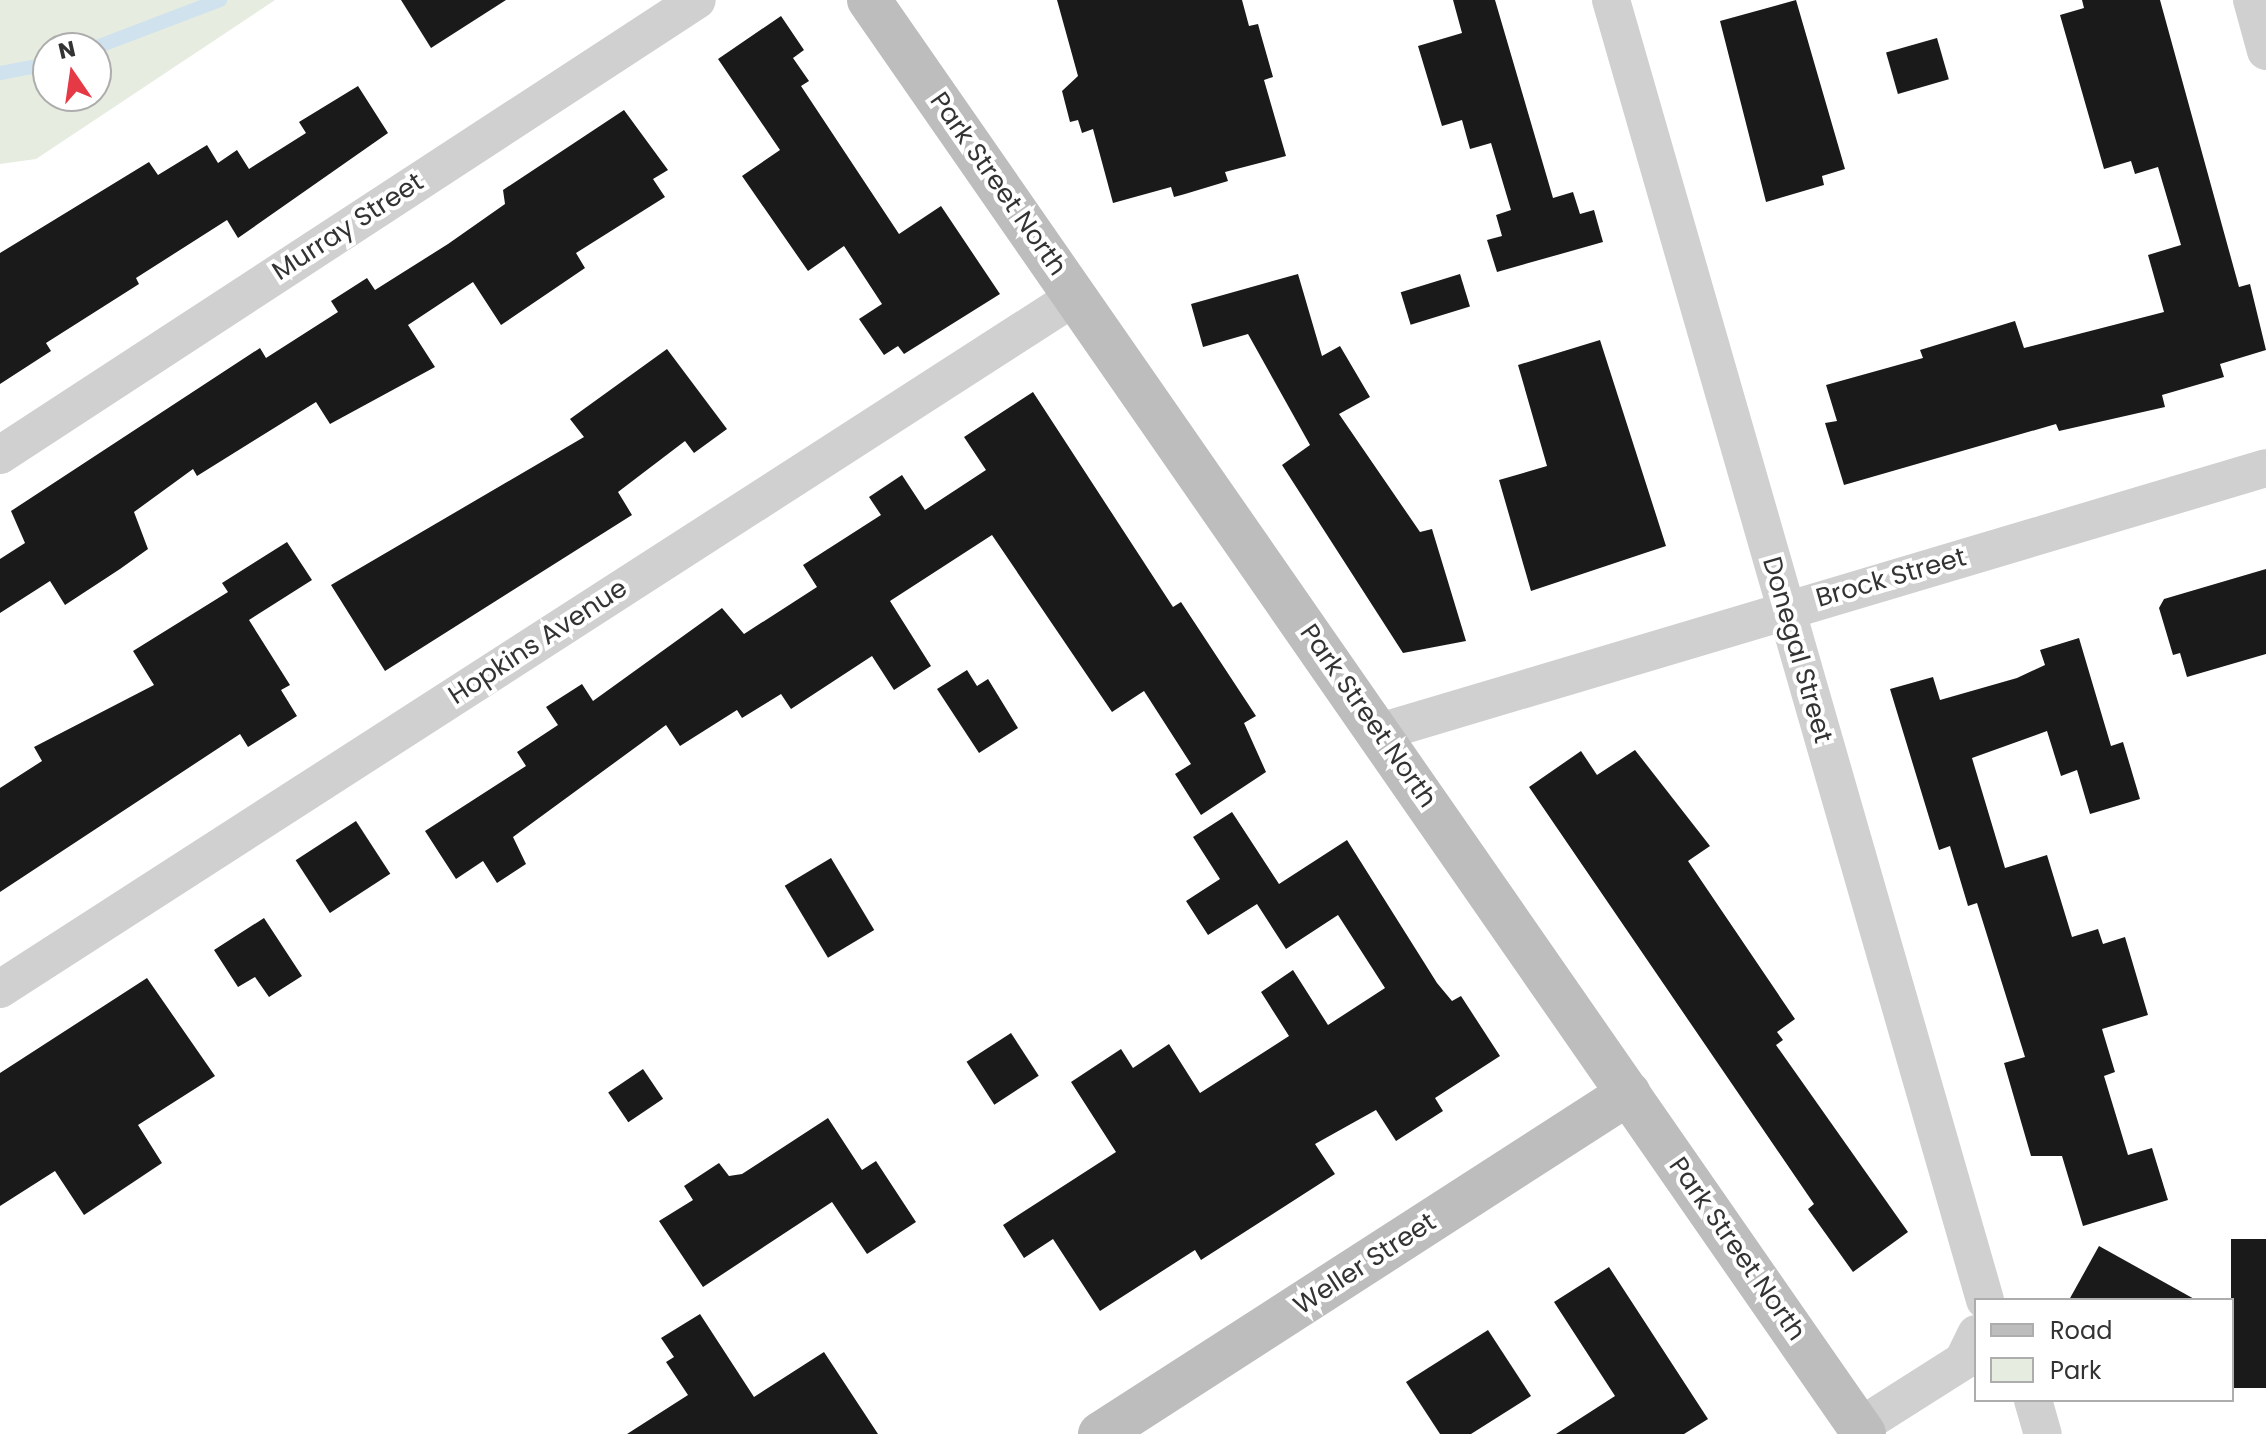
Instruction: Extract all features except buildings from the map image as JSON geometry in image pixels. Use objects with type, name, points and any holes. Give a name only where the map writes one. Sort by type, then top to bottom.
[{"type":"street","name":"Murray Street","points":[[0,455],[697,0]]},
{"type":"street","name":"Park Street North","points":[[869,0],[1862,1430]]},
{"type":"street","name":"Donegal Street","points":[[1611,0],[1984,1298]]},
{"type":"street","points":[[2252,0],[2266,51]]},
{"type":"street","name":"Hopkins Avenue","points":[[0,989],[1076,296]]},
{"type":"street","name":"Brock Street","points":[[1380,732],[2266,468]]},
{"type":"street","name":"Weller Street","points":[[1100,1434],[1629,1093]]},
{"type":"street","points":[[1862,1430],[1963,1361],[1974,1338]]},
{"type":"street","points":[[2034,1402],[2043,1434]]},
{"type":"green space","points":[[0,0],[275,0],[112,108],[112,32],[32,32],[32,112],[107,112],[36,159],[0,164]]},
{"type":"waterway","points":[[112,41],[220,0]]},
{"type":"waterway","points":[[0,73],[32,67]]}]
